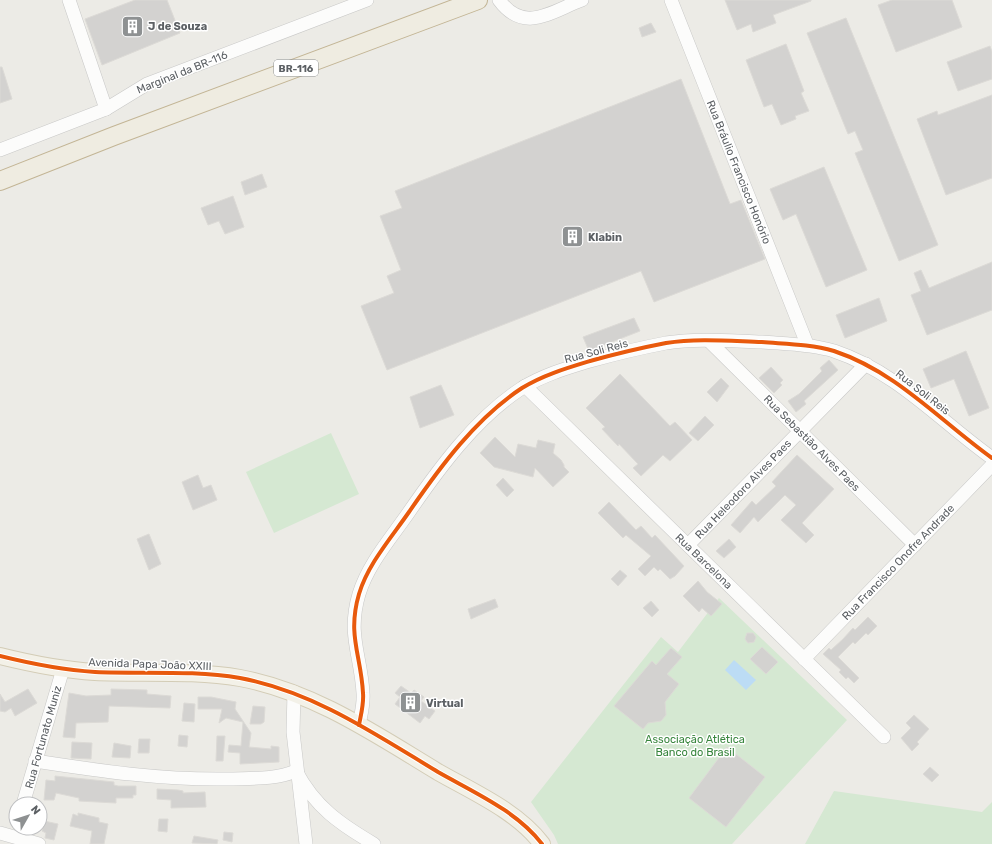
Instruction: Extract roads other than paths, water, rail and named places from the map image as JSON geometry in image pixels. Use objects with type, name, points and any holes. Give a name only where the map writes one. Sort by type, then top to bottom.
[{"type":"highway","name":"BR-116","points":[[0,181],[114,136],[478,0]]},
{"type":"main road","name":"Avenida Papa João XXIII","points":[[0,656],[63,669],[206,674],[258,682],[294,692],[326,706],[503,810],[531,831],[542,844]]},
{"type":"street","points":[[69,0],[106,109]]},
{"type":"street","name":"Marginal da BR-116","points":[[0,150],[106,109],[147,84],[366,0]]},
{"type":"street","points":[[499,0],[512,14],[520,18],[531,20],[582,0]]},
{"type":"street","name":"Rua Bráulio Francisco Honório","points":[[671,0],[807,344]]},
{"type":"street","name":"Rua Soli Reis","points":[[359,725],[363,706],[363,691],[353,631],[360,593],[369,572],[423,492],[462,443],[501,404],[525,386],[560,370],[612,355],[667,343],[709,341],[807,344],[836,352],[866,364],[898,383],[992,458]]},
{"type":"street","name":"Rua Sebastião Alves Paes","points":[[709,341],[915,545]]},
{"type":"street","name":"Rua Heleodoro Alves Paes","points":[[688,545],[866,364]]},
{"type":"street","name":"Rua Barcelona","points":[[525,386],[884,737]]},
{"type":"street","name":"Rua Francisco Onofre Andrade","points":[[804,659],[992,465]]},
{"type":"street","name":"Rua Fortunato Muniz","points":[[26,796],[63,669]]},
{"type":"street","points":[[294,692],[293,732],[296,771],[306,844]]},
{"type":"street","points":[[36,761],[128,775],[194,779],[271,778],[296,771]]},
{"type":"street","points":[[296,771],[304,786],[321,807],[332,817],[374,844]]},
{"type":"street","points":[[14,836],[39,844]]},
{"type":"water","points":[[734,660],[756,680],[746,690],[725,670]]},
{"type":"place","name":"J de Souza","points":[[133,26]]},
{"type":"place","name":"Klabin","points":[[573,237]]},
{"type":"place","name":"Virtual","points":[[410,703]]},
{"type":"park label","name":"Associação Atlética Banco do Brasil","points":[[695,745]]}]
